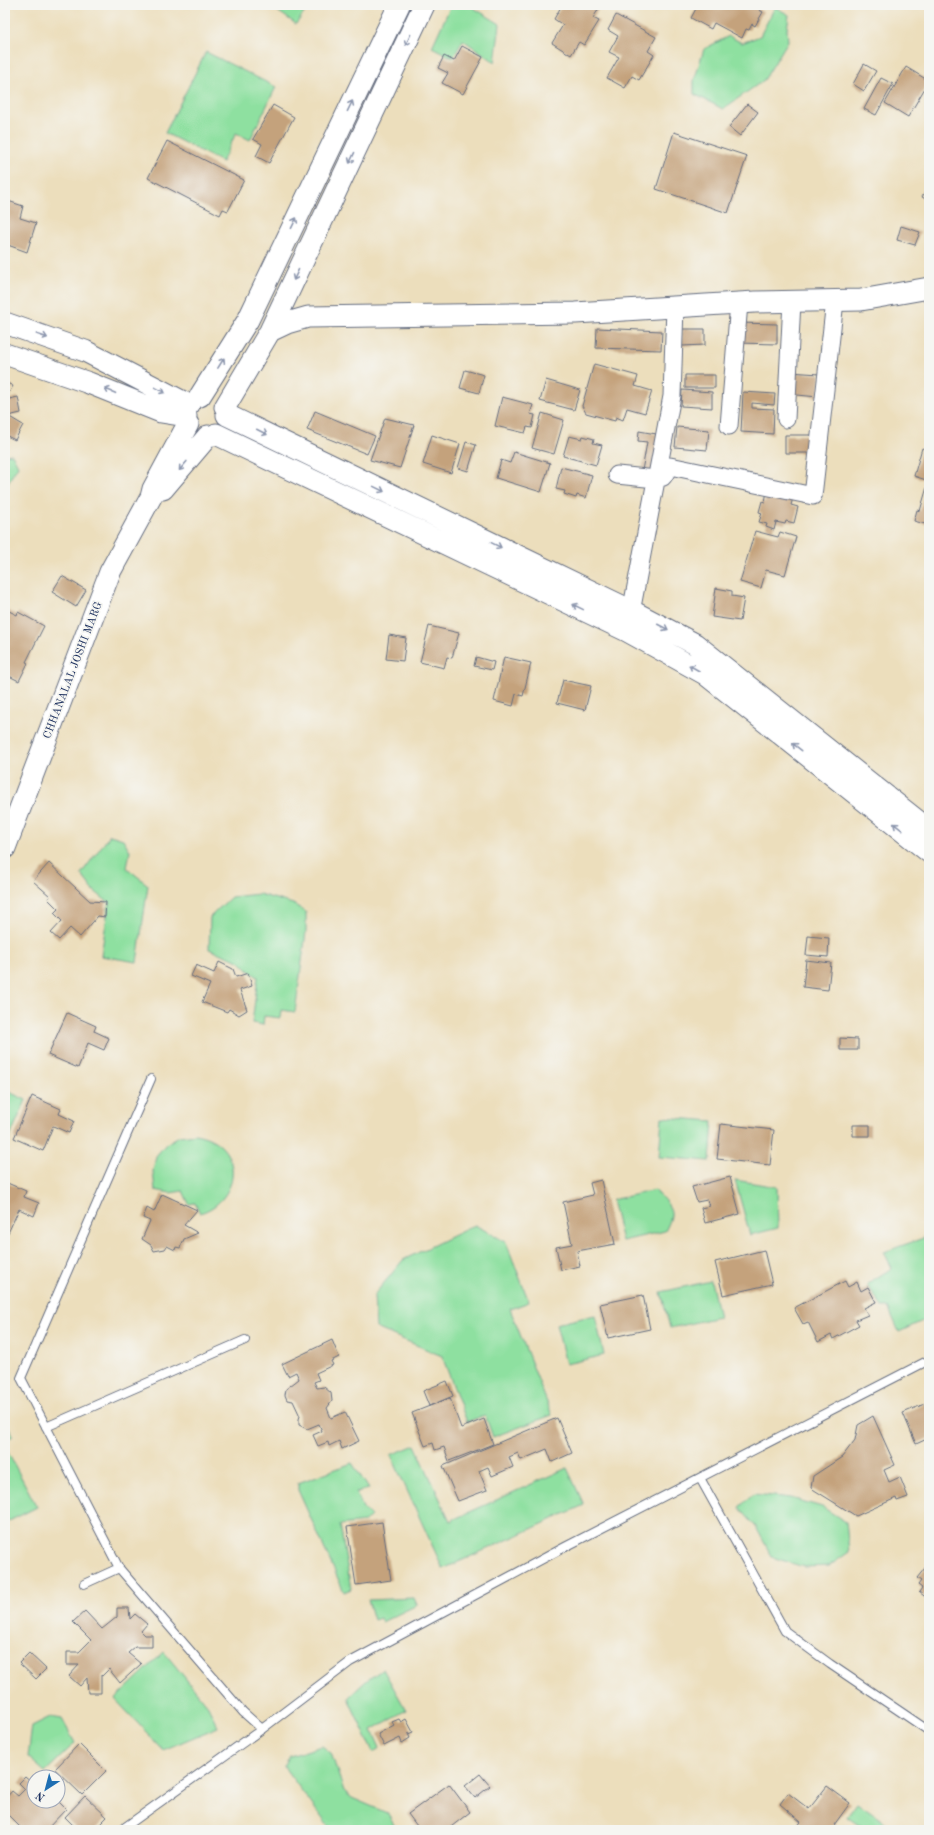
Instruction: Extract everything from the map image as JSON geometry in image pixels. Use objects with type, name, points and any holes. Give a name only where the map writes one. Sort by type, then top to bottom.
[{"type":"street","name":"CHHANALAL JOSHI MARG","points":[[5,848],[110,572],[151,497],[153,489],[191,410],[248,320],[399,5]]},
{"type":"street","points":[[212,435],[224,426],[226,411],[270,331],[424,5]]},
{"type":"street","points":[[270,331],[287,323],[308,317],[575,313],[739,303],[862,300],[929,288]]},
{"type":"street","points":[[786,419],[792,301]]},
{"type":"street","points":[[617,475],[656,479],[663,477],[670,466],[813,496],[834,301]]},
{"type":"street","points":[[729,426],[739,303]]},
{"type":"street","points":[[629,621],[672,396],[675,307]]},
{"type":"street","points":[[5,323],[85,351],[191,410],[196,433],[212,435],[629,621],[695,644],[929,830]]},
{"type":"street","points":[[5,354],[89,383],[161,412],[191,410],[215,397],[226,411],[629,621],[705,674],[929,852]]},
{"type":"street","name":"CHHANALAL JOSHI MARG","points":[[151,497],[160,493],[212,435]]},
{"type":"lane","points":[[151,1079],[21,1378],[119,1568],[244,1712],[262,1729]]},
{"type":"lane","points":[[46,1427],[245,1340]]},
{"type":"lane","points":[[120,1830],[262,1729],[350,1662],[565,1547],[929,1360]]},
{"type":"lane","points":[[700,1478],[785,1630],[830,1664],[929,1731]]},
{"type":"lane","points":[[84,1584],[119,1568]]},
{"type":"green space","points":[[269,5],[310,5],[296,24]]},
{"type":"green space","points":[[451,5],[469,5],[500,24],[495,62],[463,40],[453,58],[432,47]]},
{"type":"green space","points":[[775,7],[789,15],[787,29],[788,41],[764,80],[723,109],[694,94],[694,81],[704,49],[729,36],[742,43],[760,36]]},
{"type":"green space","points":[[206,52],[276,87],[250,140],[236,133],[222,162],[165,133]]},
{"type":"green space","points":[[12,454],[18,466],[5,487],[5,455]]},
{"type":"green space","points":[[110,835],[123,839],[130,851],[127,868],[148,885],[137,962],[101,956],[109,903],[93,890],[81,874]]},
{"type":"green space","points":[[259,894],[293,904],[306,912],[306,932],[295,1012],[282,1010],[281,1018],[264,1016],[263,1025],[252,1023],[258,977],[239,961],[209,949],[210,917],[231,897]]},
{"type":"green space","points":[[5,1090],[26,1100],[7,1143],[5,1142]]},
{"type":"green space","points":[[662,1117],[713,1121],[710,1161],[659,1157]]},
{"type":"green space","points":[[195,1134],[209,1138],[219,1144],[229,1156],[232,1166],[230,1186],[225,1195],[210,1209],[200,1213],[195,1203],[189,1204],[183,1191],[170,1193],[155,1190],[153,1171],[156,1156],[166,1144],[179,1136]]},
{"type":"green space","points":[[735,1180],[777,1187],[778,1228],[750,1235]]},
{"type":"green space","points":[[655,1190],[665,1200],[671,1213],[669,1224],[665,1231],[622,1241],[612,1200]]},
{"type":"green space","points":[[475,1225],[506,1242],[529,1302],[510,1309],[552,1415],[493,1437],[485,1415],[467,1422],[442,1356],[376,1328],[374,1295],[403,1260]]},
{"type":"green space","points":[[929,1236],[929,1318],[899,1332],[888,1307],[882,1307],[867,1284],[892,1268],[884,1252]]},
{"type":"green space","points":[[711,1281],[719,1317],[670,1328],[661,1292]]},
{"type":"green space","points":[[595,1315],[604,1355],[566,1364],[556,1324]]},
{"type":"green space","points":[[5,1420],[13,1436],[5,1440]]},
{"type":"green space","points":[[415,1445],[450,1521],[567,1468],[584,1505],[443,1569],[391,1455]]},
{"type":"green space","points":[[5,1447],[37,1507],[5,1523]]},
{"type":"green space","points":[[352,1463],[369,1489],[356,1492],[363,1508],[371,1516],[365,1522],[340,1525],[351,1589],[344,1592],[298,1490],[298,1483]]},
{"type":"green space","points":[[754,1494],[791,1498],[822,1507],[846,1522],[849,1552],[829,1566],[804,1567],[772,1557],[756,1527],[739,1507]]},
{"type":"green space","points":[[414,1598],[417,1605],[382,1622],[380,1618],[374,1620],[368,1600]]},
{"type":"green space","points":[[164,1652],[208,1706],[218,1727],[163,1750],[115,1699]]},
{"type":"green space","points":[[383,1669],[406,1710],[372,1730],[380,1748],[373,1752],[348,1698],[366,1681]]},
{"type":"green space","points":[[50,1717],[62,1719],[75,1743],[48,1769],[42,1769],[28,1757],[32,1726]]},
{"type":"green space","points":[[322,1746],[331,1753],[344,1791],[352,1798],[387,1813],[397,1830],[331,1830],[284,1767],[290,1756]]},
{"type":"green space","points":[[857,1803],[896,1830],[862,1830],[863,1828],[847,1817]]},
{"type":"building","points":[[562,5],[601,5],[593,18],[599,21],[584,45],[579,42],[571,55],[552,43],[563,25],[554,19]]},
{"type":"building","points":[[698,5],[761,5],[759,10],[763,12],[755,26],[752,24],[749,30],[746,29],[742,38],[714,23],[711,29],[691,18]]},
{"type":"building","points":[[616,15],[656,37],[648,51],[654,55],[639,80],[632,76],[625,88],[607,78],[619,57],[609,52],[618,36],[608,30]]},
{"type":"building","points":[[462,46],[483,57],[463,94],[442,83],[448,73],[438,68],[444,56],[454,61]]},
{"type":"building","points":[[864,64],[876,71],[864,91],[853,84]]},
{"type":"building","points":[[906,67],[929,81],[908,117],[885,103]]},
{"type":"building","points":[[881,78],[893,84],[876,115],[864,109]]},
{"type":"building","points":[[747,104],[758,112],[740,136],[729,127]]},
{"type":"building","points":[[273,105],[294,117],[269,163],[256,156],[262,144],[253,139]]},
{"type":"building","points":[[674,132],[747,156],[728,213],[656,189]]},
{"type":"building","points":[[167,141],[244,180],[228,211],[223,209],[220,215],[148,178]]},
{"type":"building","points":[[929,186],[929,201],[922,197]]},
{"type":"building","points":[[5,200],[23,206],[20,218],[36,223],[27,252],[5,244]]},
{"type":"building","points":[[901,226],[920,232],[915,245],[897,240]]},
{"type":"building","points":[[739,323],[777,324],[777,344],[738,343]]},
{"type":"building","points":[[597,328],[662,331],[661,350],[596,348]]},
{"type":"building","points":[[682,329],[705,329],[705,345],[682,346]]},
{"type":"building","points":[[594,364],[638,376],[635,386],[652,391],[645,413],[627,408],[623,420],[616,417],[615,421],[586,413],[582,406]]},
{"type":"building","points":[[465,370],[484,375],[479,393],[460,388]]},
{"type":"building","points":[[789,372],[820,374],[818,397],[787,394]]},
{"type":"building","points":[[685,375],[715,375],[715,388],[685,388]]},
{"type":"building","points":[[546,380],[580,390],[574,410],[540,401]]},
{"type":"building","points":[[5,382],[13,386],[5,400]]},
{"type":"building","points":[[682,390],[712,392],[712,408],[681,406]]},
{"type":"building","points":[[743,392],[775,394],[774,405],[752,403],[752,408],[774,409],[773,434],[741,432]]},
{"type":"building","points":[[18,397],[21,413],[8,416],[23,425],[15,440],[5,435],[5,400]]},
{"type":"building","points":[[502,397],[533,405],[530,414],[535,415],[532,428],[527,427],[525,433],[495,426]]},
{"type":"building","points":[[315,411],[375,436],[367,454],[307,430]]},
{"type":"building","points":[[542,413],[564,420],[554,454],[532,448]]},
{"type":"building","points":[[385,418],[414,425],[400,468],[370,460]]},
{"type":"building","points":[[677,427],[709,430],[707,450],[675,447]]},
{"type":"building","points":[[639,431],[662,435],[656,474],[642,471],[647,442],[638,441]]},
{"type":"building","points":[[432,435],[460,444],[451,473],[423,464]]},
{"type":"building","points":[[785,435],[815,435],[814,453],[785,453]]},
{"type":"building","points":[[569,436],[582,439],[583,436],[594,439],[593,443],[602,445],[596,465],[563,456]]},
{"type":"building","points":[[466,442],[476,445],[468,471],[458,468]]},
{"type":"building","points":[[922,448],[929,451],[929,481],[914,476]]},
{"type":"building","points":[[514,452],[550,463],[541,492],[496,478],[501,460],[510,463]]},
{"type":"building","points":[[561,467],[592,475],[586,498],[577,495],[576,498],[564,494],[565,491],[556,489]]},
{"type":"building","points":[[927,487],[929,488],[929,525],[914,521],[917,510],[920,511]]},
{"type":"building","points":[[767,491],[793,498],[791,505],[798,507],[794,523],[786,521],[785,524],[776,522],[774,530],[766,527],[767,524],[759,522],[762,513],[759,512],[762,501],[765,502]]},
{"type":"building","points":[[755,531],[778,537],[780,532],[796,537],[785,575],[766,570],[761,588],[740,582]]},
{"type":"building","points":[[62,576],[86,590],[76,607],[52,592]]},
{"type":"building","points":[[716,588],[732,591],[732,596],[744,598],[740,621],[712,617]]},
{"type":"building","points":[[5,609],[17,615],[18,612],[44,626],[26,662],[28,663],[19,681],[5,674]]},
{"type":"building","points":[[429,626],[459,633],[452,658],[447,657],[444,668],[420,662]]},
{"type":"building","points":[[389,635],[406,638],[403,661],[386,659]]},
{"type":"building","points":[[476,657],[494,662],[492,670],[474,666]]},
{"type":"building","points":[[504,657],[531,663],[523,696],[516,694],[513,706],[494,701]]},
{"type":"building","points":[[563,680],[591,686],[585,710],[557,703]]},
{"type":"building","points":[[49,863],[90,901],[106,902],[105,917],[98,916],[80,937],[70,928],[59,940],[51,933],[62,921],[54,913],[58,909],[48,899],[50,896],[33,881]]},
{"type":"building","points":[[808,936],[829,938],[828,957],[806,955]]},
{"type":"building","points":[[806,960],[831,963],[828,990],[803,987]]},
{"type":"building","points":[[219,962],[233,969],[236,977],[248,973],[252,986],[240,990],[247,1010],[239,1015],[229,1009],[227,1012],[202,1002],[210,984],[191,976],[196,965],[214,973]]},
{"type":"building","points":[[67,1013],[96,1026],[94,1031],[109,1038],[104,1050],[88,1043],[78,1068],[48,1055]]},
{"type":"building","points":[[840,1038],[858,1039],[858,1050],[840,1050]]},
{"type":"building","points":[[32,1096],[61,1109],[59,1114],[74,1121],[69,1133],[53,1126],[43,1151],[14,1138]]},
{"type":"building","points":[[721,1124],[774,1130],[770,1165],[717,1159]]},
{"type":"building","points":[[853,1125],[870,1125],[870,1136],[853,1136]]},
{"type":"building","points":[[730,1177],[740,1214],[705,1223],[701,1208],[709,1206],[707,1200],[697,1202],[692,1187]]},
{"type":"building","points":[[601,1180],[615,1244],[577,1251],[580,1266],[561,1270],[556,1247],[572,1244],[563,1202],[593,1195],[590,1183]]},
{"type":"building","points":[[5,1182],[26,1191],[24,1197],[39,1203],[34,1216],[19,1209],[8,1233],[5,1232]]},
{"type":"building","points":[[162,1194],[197,1210],[184,1225],[198,1233],[184,1239],[180,1248],[176,1247],[175,1250],[167,1246],[165,1249],[154,1251],[151,1245],[142,1239],[150,1221],[143,1218],[147,1208],[154,1212]]},
{"type":"building","points":[[764,1250],[772,1284],[723,1295],[715,1262]]},
{"type":"building","points":[[845,1281],[848,1287],[857,1282],[861,1291],[868,1287],[876,1302],[864,1308],[868,1315],[856,1320],[859,1325],[833,1339],[831,1335],[818,1342],[808,1322],[803,1324],[794,1308]]},
{"type":"building","points":[[643,1295],[650,1329],[608,1338],[600,1304]]},
{"type":"building","points":[[332,1340],[339,1357],[331,1361],[333,1365],[316,1373],[319,1380],[314,1382],[317,1388],[324,1387],[331,1393],[332,1401],[327,1408],[331,1418],[345,1412],[359,1441],[342,1449],[339,1441],[329,1446],[328,1442],[318,1446],[313,1435],[322,1431],[319,1424],[307,1429],[299,1425],[300,1416],[293,1401],[287,1400],[285,1395],[286,1389],[299,1379],[296,1372],[288,1376],[282,1364]]},
{"type":"building","points":[[447,1381],[453,1396],[429,1406],[423,1391]]},
{"type":"building","points":[[450,1398],[461,1428],[484,1419],[493,1444],[449,1461],[444,1447],[435,1450],[433,1443],[425,1446],[412,1413]]},
{"type":"building","points":[[929,1402],[929,1438],[916,1444],[903,1413]]},
{"type":"building","points":[[873,1416],[895,1465],[884,1470],[889,1482],[900,1477],[908,1497],[897,1501],[896,1498],[856,1516],[811,1488],[813,1476],[842,1457],[855,1440],[858,1425]]},
{"type":"building","points":[[557,1418],[572,1453],[552,1462],[547,1449],[521,1460],[518,1453],[509,1457],[513,1467],[492,1476],[488,1467],[479,1471],[487,1490],[458,1501],[443,1466]]},
{"type":"building","points":[[382,1522],[391,1580],[356,1585],[347,1527]]},
{"type":"building","points":[[929,1563],[928,1599],[919,1592],[922,1588],[918,1585],[921,1581],[917,1578]]},
{"type":"building","points":[[117,1608],[129,1608],[130,1619],[135,1614],[147,1624],[141,1631],[145,1635],[152,1635],[152,1647],[135,1647],[128,1653],[141,1664],[120,1683],[109,1669],[102,1676],[101,1675],[101,1693],[88,1693],[87,1678],[80,1686],[69,1676],[79,1665],[67,1665],[67,1652],[79,1652],[91,1640],[73,1622],[85,1611],[102,1629],[117,1617]]},
{"type":"building","points":[[29,1653],[46,1669],[36,1679],[19,1663]]},
{"type":"building","points":[[399,1719],[401,1722],[406,1719],[413,1732],[408,1734],[410,1738],[402,1743],[400,1738],[384,1746],[378,1734],[394,1725],[392,1722]]},
{"type":"building","points":[[79,1744],[106,1771],[82,1795],[66,1780],[66,1769],[55,1769]]},
{"type":"building","points":[[480,1774],[490,1786],[475,1798],[465,1786]]},
{"type":"building","points":[[25,1777],[26,1778],[26,1809],[66,1809],[46,1830],[23,1830],[5,1812],[5,1799],[12,1791],[18,1796],[25,1789],[19,1783]]},
{"type":"building","points":[[449,1784],[470,1812],[447,1830],[420,1830],[408,1814]]},
{"type":"building","points":[[827,1786],[850,1803],[834,1825],[841,1830],[794,1830],[801,1822],[780,1804],[788,1793],[809,1809]]},
{"type":"building","points":[[85,1796],[107,1817],[94,1830],[78,1830],[65,1817]]}]
